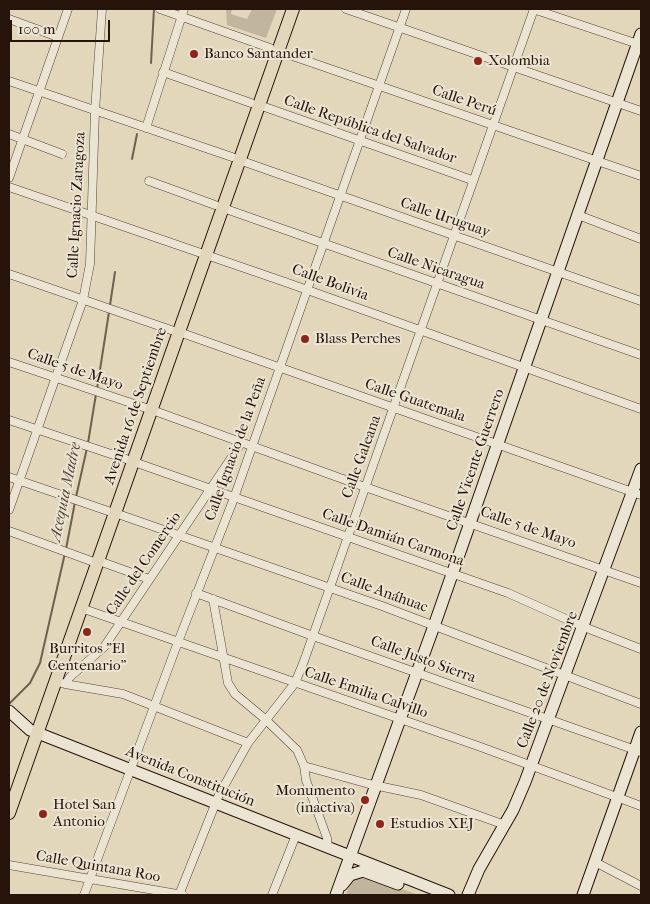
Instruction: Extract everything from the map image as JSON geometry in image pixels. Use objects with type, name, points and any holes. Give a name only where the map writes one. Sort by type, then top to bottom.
[{"type":"main road","name":"Avenida 16 de Septiembre","points":[[9,813],[34,732],[274,49],[284,9]]},
{"type":"main road","name":"Avenida 16 de Septiembre","points":[[274,49],[293,9]]},
{"type":"main road","name":"Calle Vicente Guerrero","points":[[337,893],[434,626],[640,41]]},
{"type":"main road","name":"Calle 20 de Noviembre","points":[[468,895],[479,869],[518,800],[605,570],[637,494],[641,469]]},
{"type":"main road","name":"Avenida 16 de Septiembre","points":[[9,789],[34,732],[60,683],[95,561]]},
{"type":"main road","name":"Avenida Constitución","points":[[10,712],[34,732],[449,895]]},
{"type":"main road","points":[[583,895],[618,797],[638,751],[641,732]]},
{"type":"main road","points":[[337,893],[350,875],[363,871],[428,895]]},
{"type":"street","points":[[9,178],[68,9]]},
{"type":"street","name":"Calle Ignacio Zaragoza","points":[[9,510],[83,300],[90,264],[95,111],[102,9]]},
{"type":"street","points":[[346,9],[641,111]]},
{"type":"street","name":"Calle Ignacio de la Peña","points":[[84,895],[196,592],[253,446],[406,9]]},
{"type":"street","points":[[533,9],[640,41]]},
{"type":"street","name":"Calle Galeana","points":[[181,895],[215,803],[248,743],[295,683],[394,408],[452,236],[533,9]]},
{"type":"street","name":"Calle Perú","points":[[162,10],[183,13],[274,49],[641,176]]},
{"type":"street","points":[[141,126],[163,72],[183,13]]},
{"type":"street","points":[[9,19],[58,37]]},
{"type":"street","name":"Calle República del Salvador","points":[[163,72],[472,180]]},
{"type":"street","name":"Calle Uruguay","points":[[9,80],[641,301]]},
{"type":"street","points":[[9,134],[62,154]]},
{"type":"street","name":"Calle Nicaragua","points":[[149,181],[641,355]]},
{"type":"street","name":"Calle Bolivia","points":[[9,187],[307,289],[419,331],[641,409]]},
{"type":"street","points":[[578,216],[641,239]]},
{"type":"street","name":"Calle Guatemala","points":[[9,274],[637,494]]},
{"type":"street","name":"Calle 5 de Mayo","points":[[9,362],[148,409],[641,583]]},
{"type":"street","name":"Calle Damián Carmona","points":[[9,420],[130,460],[210,490],[452,573],[536,604],[584,627],[641,649]]},
{"type":"street","name":"Calle del Comercio","points":[[60,683],[70,677],[104,647],[242,442]]},
{"type":"street","name":"Calle Anáhuac","points":[[9,478],[215,547],[330,588],[641,704]]},
{"type":"street","points":[[9,531],[149,579]]},
{"type":"street","name":"Calle Justo Sierra","points":[[196,592],[313,636],[638,751]]},
{"type":"street","points":[[213,599],[226,677],[231,689],[297,750],[327,838],[328,848]]},
{"type":"street","name":"Calle Emilia Calvillo","points":[[82,608],[641,806]]},
{"type":"street","points":[[60,683],[112,691],[248,743]]},
{"type":"street","points":[[304,766],[427,797],[505,824]]},
{"type":"street","points":[[272,895],[296,835]]},
{"type":"street","points":[[595,862],[641,886]]},
{"type":"street","name":"Calle Quintana Roo","points":[[9,865],[181,895]]},
{"type":"shaded area","points":[[226,9],[232,9],[231,14],[247,19],[252,9],[277,9],[266,38],[227,25]]},
{"type":"shaded area","points":[[366,875],[418,895],[346,895],[352,881],[357,877]]},
{"type":"waterway","name":"Acequia Madre","points":[[151,63],[154,9]]},
{"type":"waterway","name":"Acequia Madre","points":[[132,159],[137,134]]},
{"type":"waterway","name":"Acequia Madre","points":[[110,305],[115,272]]},
{"type":"waterway","name":"Acequia Madre","points":[[97,389],[109,312]]},
{"type":"waterway","name":"Acequia Madre","points":[[88,443],[96,394]]},
{"type":"waterway","name":"Acequia Madre","points":[[76,497],[87,448]]},
{"type":"waterway","name":"Acequia Madre","points":[[66,549],[75,502]]},
{"type":"waterway","name":"Acequia Madre","points":[[9,704],[30,683],[40,663],[65,553]]},
{"type":"place","name":"Banco Santander","points":[[194,54]]},
{"type":"place","name":"Xolombia","points":[[478,61]]},
{"type":"place","name":"Blass Perches","points":[[305,339]]},
{"type":"place","name":"Burritos \"El Centenario\"","points":[[87,632]]},
{"type":"place","name":"Monumento (inactiva)","points":[[365,800]]},
{"type":"place","name":"Hotel San Antonio","points":[[43,814]]},
{"type":"place","name":"Estudios XEJ","points":[[380,824]]}]
